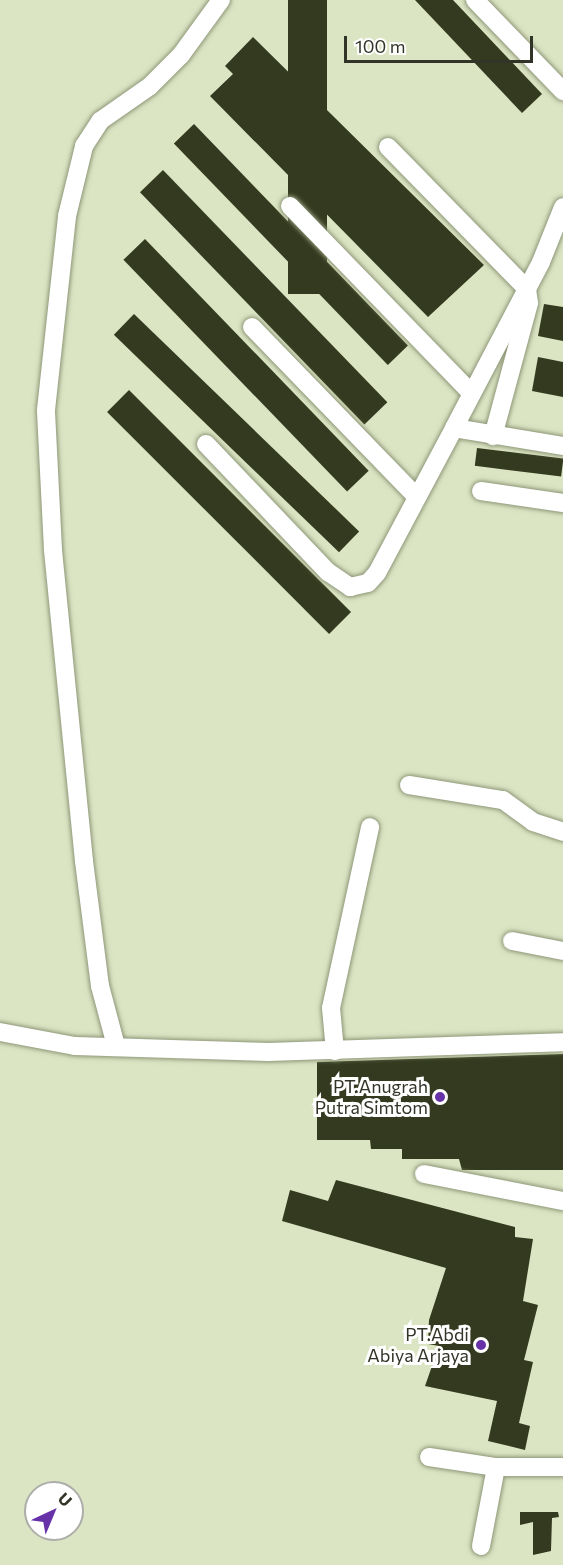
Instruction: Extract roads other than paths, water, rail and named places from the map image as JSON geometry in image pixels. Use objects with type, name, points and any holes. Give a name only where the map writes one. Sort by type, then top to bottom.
[{"type":"street","points":[[116,1046],[100,986],[84,861],[53,550],[46,410],[67,216],[84,146],[100,121],[150,86],[174,63],[201,33],[221,0]]},
{"type":"street","points":[[475,0],[563,91]]},
{"type":"street","points":[[388,147],[527,289],[529,303],[493,436]]},
{"type":"street","points":[[290,206],[471,393]]},
{"type":"street","points":[[206,444],[328,572],[350,587],[368,583],[377,573],[527,289],[563,207]]},
{"type":"street","points":[[252,327],[416,496]]},
{"type":"street","points":[[454,428],[563,446]]},
{"type":"street","points":[[482,491],[563,503]]},
{"type":"street","points":[[409,785],[503,800],[533,822],[563,832]]},
{"type":"street","points":[[335,1051],[331,1008],[370,827]]},
{"type":"street","points":[[512,941],[563,951]]},
{"type":"street","points":[[0,1032],[57,1044],[335,1051],[563,1042]]},
{"type":"street","points":[[424,1174],[563,1201]]},
{"type":"street","points":[[429,1457],[496,1467],[563,1467]]},
{"type":"street","points":[[481,1546],[496,1467]]},
{"type":"place","name":"PT.Anugrah Putra Simtom","points":[[440,1097]]},
{"type":"place","name":"PT.Abdi Abiya Arjaya","points":[[481,1345]]}]
